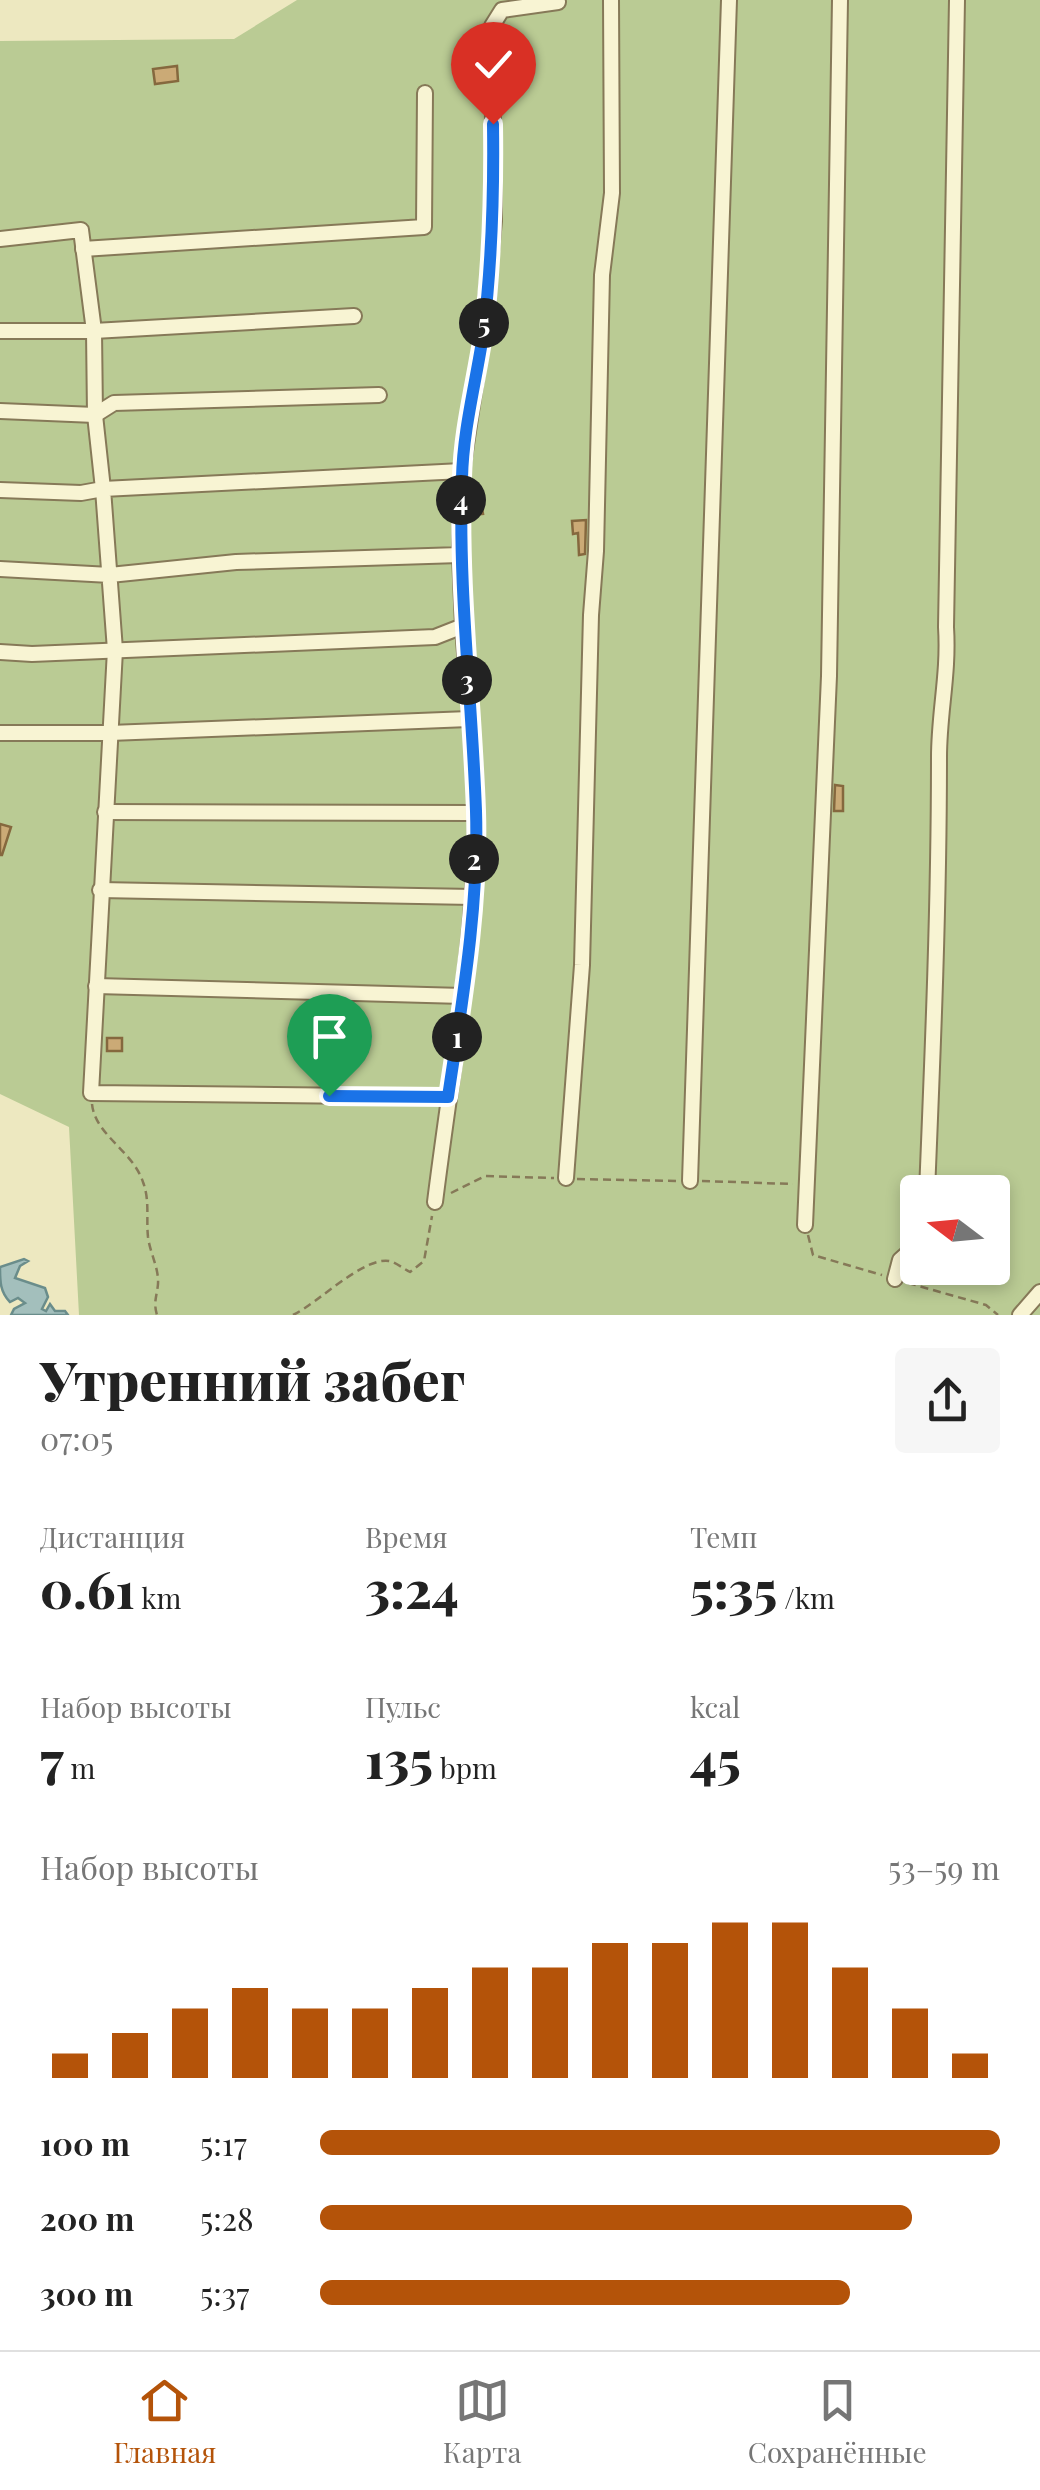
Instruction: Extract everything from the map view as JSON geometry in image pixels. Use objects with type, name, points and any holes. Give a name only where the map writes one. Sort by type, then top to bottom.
[{"type":"lane","points":[[435,1202],[464,996],[473,897],[476,813],[460,555],[462,472],[483,332],[494,221],[492,26],[502,10],[560,0]]},
{"type":"lane","points":[[566,1178],[582,965],[602,276],[612,193],[611,0]]},
{"type":"lane","points":[[690,1181],[729,0]]},
{"type":"lane","points":[[805,1225],[829,676],[840,0]]},
{"type":"lane","points":[[928,1175],[941,834],[939,752],[948,668],[957,0]]},
{"type":"lane","points":[[84,250],[424,227],[425,93]]},
{"type":"lane","points":[[0,239],[81,230],[94,331],[95,416],[115,650],[91,1092],[448,1097]]},
{"type":"lane","points":[[0,331],[94,331],[354,316]]},
{"type":"lane","points":[[0,411],[95,416],[114,403],[379,395]]},
{"type":"lane","points":[[0,490],[81,493],[462,472]]},
{"type":"lane","points":[[0,569],[110,575],[236,562],[460,555]]},
{"type":"lane","points":[[0,652],[32,654],[435,638],[463,626]]},
{"type":"lane","points":[[0,733],[110,733],[469,719]]},
{"type":"lane","points":[[105,812],[476,813]]},
{"type":"lane","points":[[100,890],[473,897]]},
{"type":"lane","points":[[96,986],[464,996]]},
{"type":"lane","points":[[895,1279],[900,1260]]},
{"type":"lane","points":[[1020,1315],[1040,1292]]},
{"type":"path","points":[[91,1092],[94,1118],[125,1150],[142,1178],[150,1207],[148,1238],[158,1286],[153,1304],[156,1315]]},
{"type":"path","points":[[293,1315],[365,1266],[388,1261],[410,1272],[424,1261],[435,1202],[485,1176],[793,1183],[797,1197]]},
{"type":"path","points":[[805,1225],[813,1255],[986,1305],[998,1315]]},
{"type":"green space","points":[[297,0],[1040,0],[1040,1315],[79,1315],[69,1127],[0,1094],[0,41],[234,39]]},
{"type":"water","points":[[28,1261],[20,1266],[15,1278],[45,1288],[48,1297],[42,1309],[46,1311],[50,1304],[55,1311],[68,1315],[11,1315],[25,1303],[18,1298],[10,1302],[7,1298],[1,1286],[0,1267]]},
{"type":"building","points":[[177,66],[178,81],[155,84],[153,69]]},
{"type":"building","points":[[480,494],[483,514],[472,515],[472,496]]},
{"type":"building","points":[[586,520],[585,554],[579,555],[578,533],[573,534],[572,521]]},
{"type":"building","points":[[835,785],[843,786],[843,811],[834,811]]},
{"type":"building","points":[[0,824],[11,827],[2,855],[0,855]]},
{"type":"building","points":[[107,1038],[122,1038],[122,1051],[107,1051]]},
{"type":"route","points":[[329,1096],[448,1097],[464,996],[473,897],[476,813],[460,555],[462,472],[483,332],[494,221],[493,124]]}]
